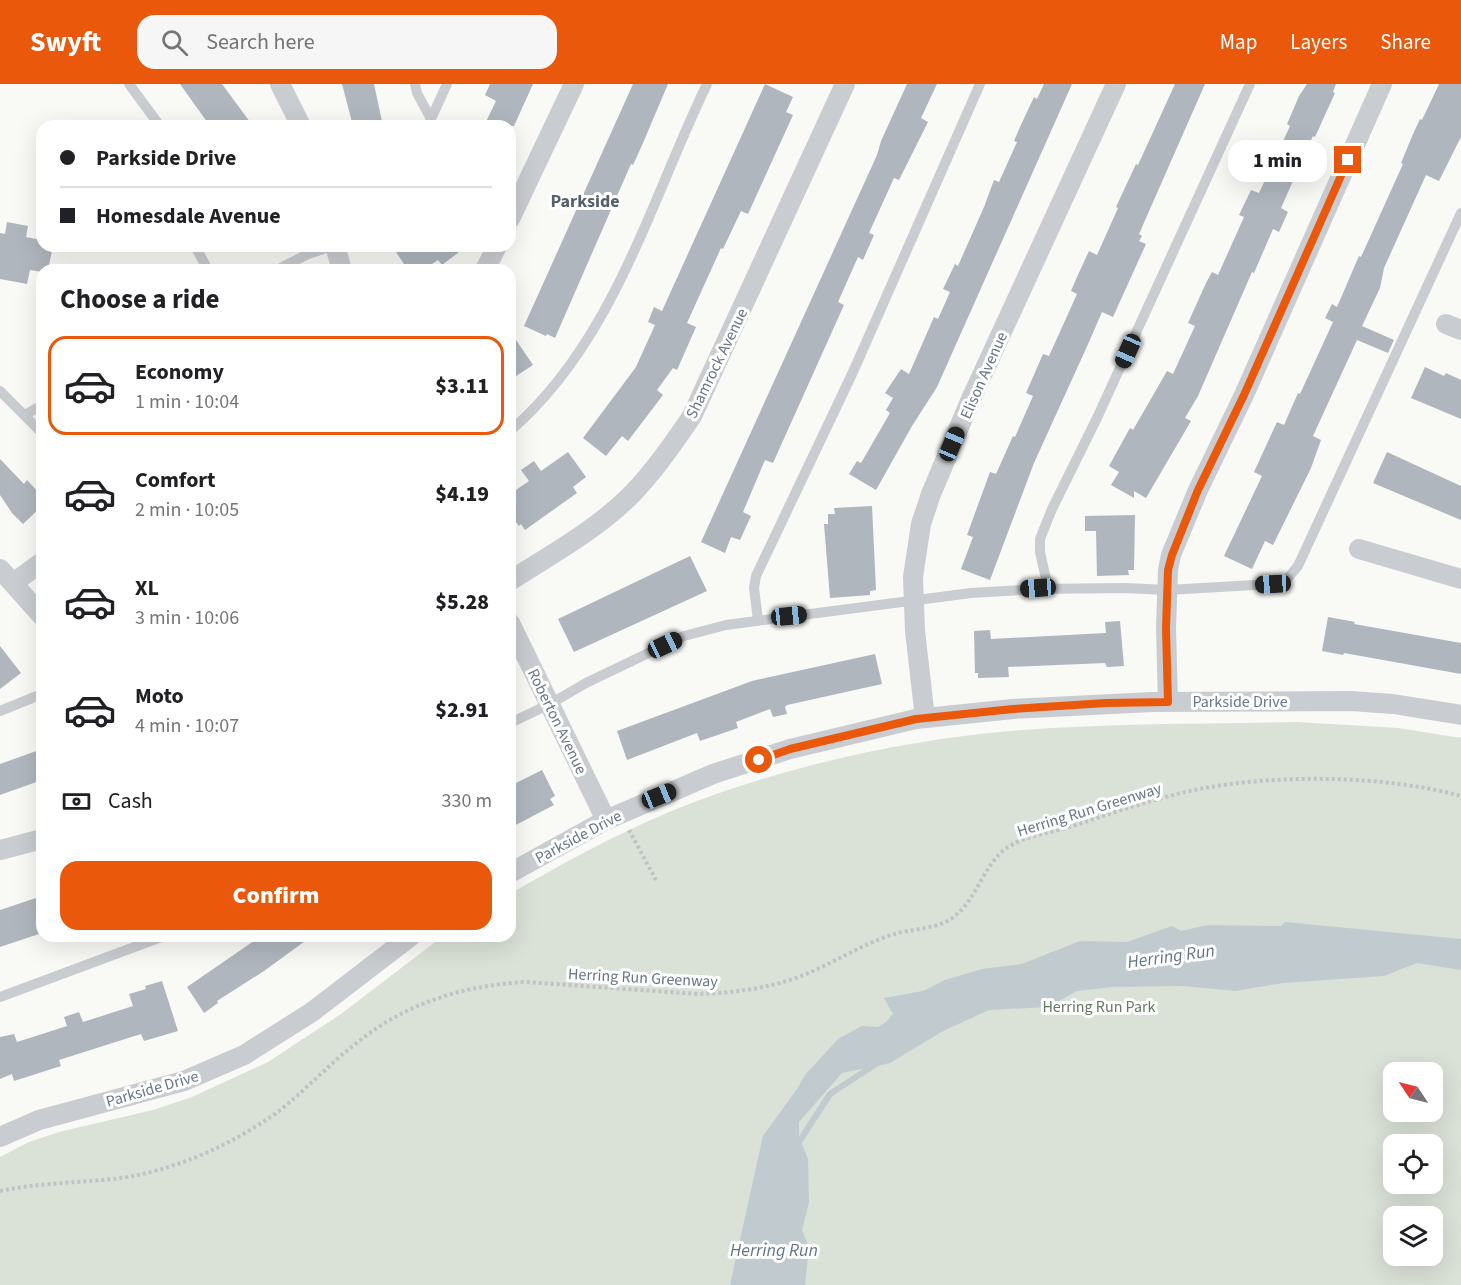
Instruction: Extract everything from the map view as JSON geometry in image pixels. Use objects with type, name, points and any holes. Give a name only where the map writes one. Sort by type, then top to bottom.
[{"type":"street","points":[[280,84],[298,120]]},
{"type":"street","points":[[516,206],[574,84]]},
{"type":"street","name":"Shamrock Avenue","points":[[516,577],[588,530],[611,512],[632,494],[673,445],[692,416],[845,84]]},
{"type":"street","name":"Elison Avenue","points":[[925,718],[914,600],[916,554],[921,524],[931,494],[971,399],[1116,84]]},
{"type":"street","points":[[1168,702],[1167,590],[1170,563],[1181,529],[1249,385],[1382,84]]},
{"type":"street","points":[[1359,549],[1461,579]]},
{"type":"street","points":[[36,564],[6,576],[36,609]]},
{"type":"street","name":"Roberton Avenue","points":[[516,635],[606,820]]},
{"type":"street","name":"Parkside Drive","points":[[516,870],[606,820],[713,774],[790,749],[925,718],[1021,708],[1168,702],[1351,701],[1393,704],[1461,715]]},
{"type":"street","points":[[0,850],[36,841]]},
{"type":"street","name":"Parkside Drive","points":[[0,1137],[39,1120],[184,1081],[244,1055],[312,1012],[403,942]]},
{"type":"lane","points":[[129,84],[156,120]]},
{"type":"lane","points":[[415,84],[428,120]]},
{"type":"lane","points":[[430,120],[447,84]]},
{"type":"lane","points":[[516,425],[554,386],[597,324],[634,249],[707,84]]},
{"type":"lane","points":[[758,620],[754,588],[756,576],[854,372],[980,84]]},
{"type":"lane","points":[[1048,588],[1040,552],[1040,539],[1250,84]]},
{"type":"lane","points":[[516,720],[586,683],[684,636],[726,625],[970,593],[1048,588],[1167,590],[1273,584],[1286,580],[1298,566],[1461,213]]},
{"type":"lane","points":[[289,264],[314,252]]},
{"type":"lane","points":[[0,391],[36,427]]},
{"type":"lane","points":[[25,415],[36,409]]},
{"type":"lane","points":[[0,711],[36,696]]},
{"type":"lane","points":[[0,997],[148,942]]},
{"type":"path","name":"Herring Run Greenway","points":[[0,1191],[26,1185],[113,1179],[141,1174],[193,1159],[277,1113],[340,1057],[377,1028],[423,1003],[453,993],[500,983],[526,982],[698,994],[721,993],[747,991],[796,978],[893,934],[937,924],[954,917],[964,907],[995,860],[1013,845],[1141,803],[1200,789],[1300,779],[1344,779],[1388,783],[1461,796]]},
{"type":"path","points":[[628,829],[656,880]]},
{"type":"green space","name":"Herring Run Park","points":[[1297,722],[1398,728],[1461,738],[1461,1285],[0,1285],[0,1157],[29,1142],[59,1132],[153,1110],[192,1097],[268,1062],[341,1014],[435,942],[516,942],[516,891],[587,851],[667,813],[749,783],[836,759],[969,735],[1047,728]]},
{"type":"water","name":"Herring Run","points":[[1285,922],[1461,939],[1461,970],[1417,963],[1384,976],[1283,983],[1235,991],[1184,986],[1112,987],[1077,991],[1048,1007],[989,1010],[943,1031],[890,1063],[842,1073],[799,1122],[799,1137],[808,1159],[809,1202],[802,1230],[809,1247],[805,1285],[730,1285],[763,1136],[805,1075],[838,1039],[862,1026],[878,1027],[886,1022],[893,1014],[884,998],[923,991],[945,980],[982,969],[1022,964],[1080,941],[1127,942],[1172,926],[1181,931],[1208,925],[1281,926]]},
{"type":"building","points":[[180,84],[222,84],[249,120],[206,120]]},
{"type":"building","points":[[342,84],[374,84],[382,120],[351,120]]},
{"type":"building","points":[[490,84],[533,84],[516,122],[487,120],[496,101],[485,95]]},
{"type":"building","points":[[633,84],[668,84],[555,338],[547,334],[546,336],[524,326]]},
{"type":"building","points":[[765,84],[793,97],[786,112],[793,115],[748,214],[741,211],[723,249],[721,248],[687,323],[696,327],[677,370],[673,368],[657,390],[663,395],[628,441],[622,436],[606,456],[583,438],[636,367],[655,325],[648,322],[654,307],[662,311]]},
{"type":"building","points":[[907,84],[937,84],[921,118],[928,122],[899,180],[894,178],[869,233],[874,235],[863,260],[858,257],[838,302],[844,305],[773,463],[765,460],[743,512],[751,516],[740,540],[731,537],[725,553],[701,542]]},
{"type":"building","points":[[1044,84],[1072,84],[937,387],[876,490],[849,474],[857,461],[861,463],[890,413],[886,410],[893,398],[885,393],[901,369],[909,374],[934,317],[938,319],[950,292],[943,289],[955,264],[958,266],[994,180],[999,182],[1017,142],[1014,141],[1020,127],[1034,97],[1037,99]]},
{"type":"building","points":[[1175,84],[1205,84],[1139,234],[1142,236],[1139,241],[1146,244],[1113,317],[1102,312],[1034,463],[990,580],[961,569],[973,537],[967,535],[990,472],[996,474],[1013,436],[1015,437],[1033,396],[1026,393],[1043,354],[1049,356],[1077,294],[1071,291],[1077,277],[1089,251],[1097,255],[1118,208],[1116,207]]},
{"type":"building","points":[[1307,84],[1336,84],[1333,92],[1335,93],[1281,208],[1288,212],[1279,232],[1273,229],[1254,273],[1252,272],[1198,396],[1185,418],[1191,421],[1146,498],[1134,491],[1134,498],[1111,485],[1119,472],[1109,466],[1130,428],[1133,430],[1167,371],[1173,374],[1195,326],[1188,323],[1206,283],[1212,272],[1218,275],[1244,217],[1239,215],[1251,190],[1259,193],[1290,126],[1287,124],[1299,96]]},
{"type":"building","points":[[1439,84],[1461,84],[1461,137],[1439,181],[1426,175],[1384,268],[1380,288],[1362,326],[1394,340],[1388,353],[1357,340],[1313,436],[1321,440],[1311,468],[1273,545],[1265,541],[1252,569],[1224,556],[1262,476],[1254,472],[1277,422],[1284,425],[1298,393],[1300,394],[1333,322],[1325,318],[1332,304],[1337,307],[1403,164],[1401,163],[1413,134]]},
{"type":"building","points":[[7,222],[28,226],[26,237],[36,239],[36,252],[52,252],[49,264],[36,264],[36,271],[30,270],[27,284],[0,279],[0,233],[5,234]]},
{"type":"building","points":[[396,252],[459,252],[443,264],[438,260],[432,264],[404,264]]},
{"type":"building","points":[[516,340],[533,365],[516,376]]},
{"type":"building","points":[[1425,367],[1444,376],[1446,373],[1461,380],[1461,419],[1411,398]]},
{"type":"building","points":[[568,452],[586,477],[573,487],[577,493],[525,530],[521,524],[519,526],[516,522],[516,490],[529,481],[521,470],[534,461],[541,471]]},
{"type":"building","points":[[1387,452],[1461,486],[1461,520],[1373,483]]},
{"type":"building","points":[[0,459],[24,484],[27,480],[36,490],[36,512],[23,524],[0,495]]},
{"type":"building","points":[[872,506],[876,590],[870,591],[870,595],[830,598],[824,524],[828,524],[828,514],[835,514],[834,508]]},
{"type":"building","points":[[1135,515],[1134,570],[1128,570],[1129,575],[1097,576],[1096,531],[1085,531],[1085,516]]},
{"type":"building","points":[[690,556],[707,591],[574,652],[558,619]]},
{"type":"building","points":[[1328,617],[1355,622],[1354,624],[1461,643],[1461,674],[1322,651]]},
{"type":"building","points":[[1120,621],[1124,666],[1107,667],[1105,663],[1008,667],[1009,677],[978,678],[978,673],[975,673],[974,631],[990,630],[991,639],[1106,633],[1105,622]]},
{"type":"building","points":[[0,646],[21,673],[0,689]]},
{"type":"building","points":[[875,654],[882,684],[787,705],[785,707],[787,714],[773,717],[770,709],[736,722],[738,728],[700,741],[697,733],[627,760],[617,731],[752,681]]},
{"type":"building","points":[[36,751],[36,782],[0,795],[0,764]]},
{"type":"building","points":[[542,770],[555,796],[550,799],[554,805],[516,825],[516,783]]},
{"type":"building","points":[[36,898],[36,935],[0,947],[0,910]]},
{"type":"building","points":[[252,942],[304,942],[217,1001],[218,1003],[204,1013],[187,987]]},
{"type":"building","points":[[162,981],[178,1031],[144,1041],[141,1034],[59,1060],[61,1066],[14,1081],[12,1074],[0,1079],[0,1037],[14,1034],[17,1042],[67,1026],[64,1017],[79,1012],[83,1022],[133,1006],[129,994]]},
{"type":"waterway","name":"Herring Run","points":[[797,1145],[830,1094],[879,1062]]},
{"type":"district","name":"Parkside","points":[[585,201]]},
{"type":"route","points":[[759,760],[790,749],[916,719],[1013,709],[1168,702],[1166,628],[1168,570],[1172,555],[1198,490],[1244,395],[1348,160]]}]
